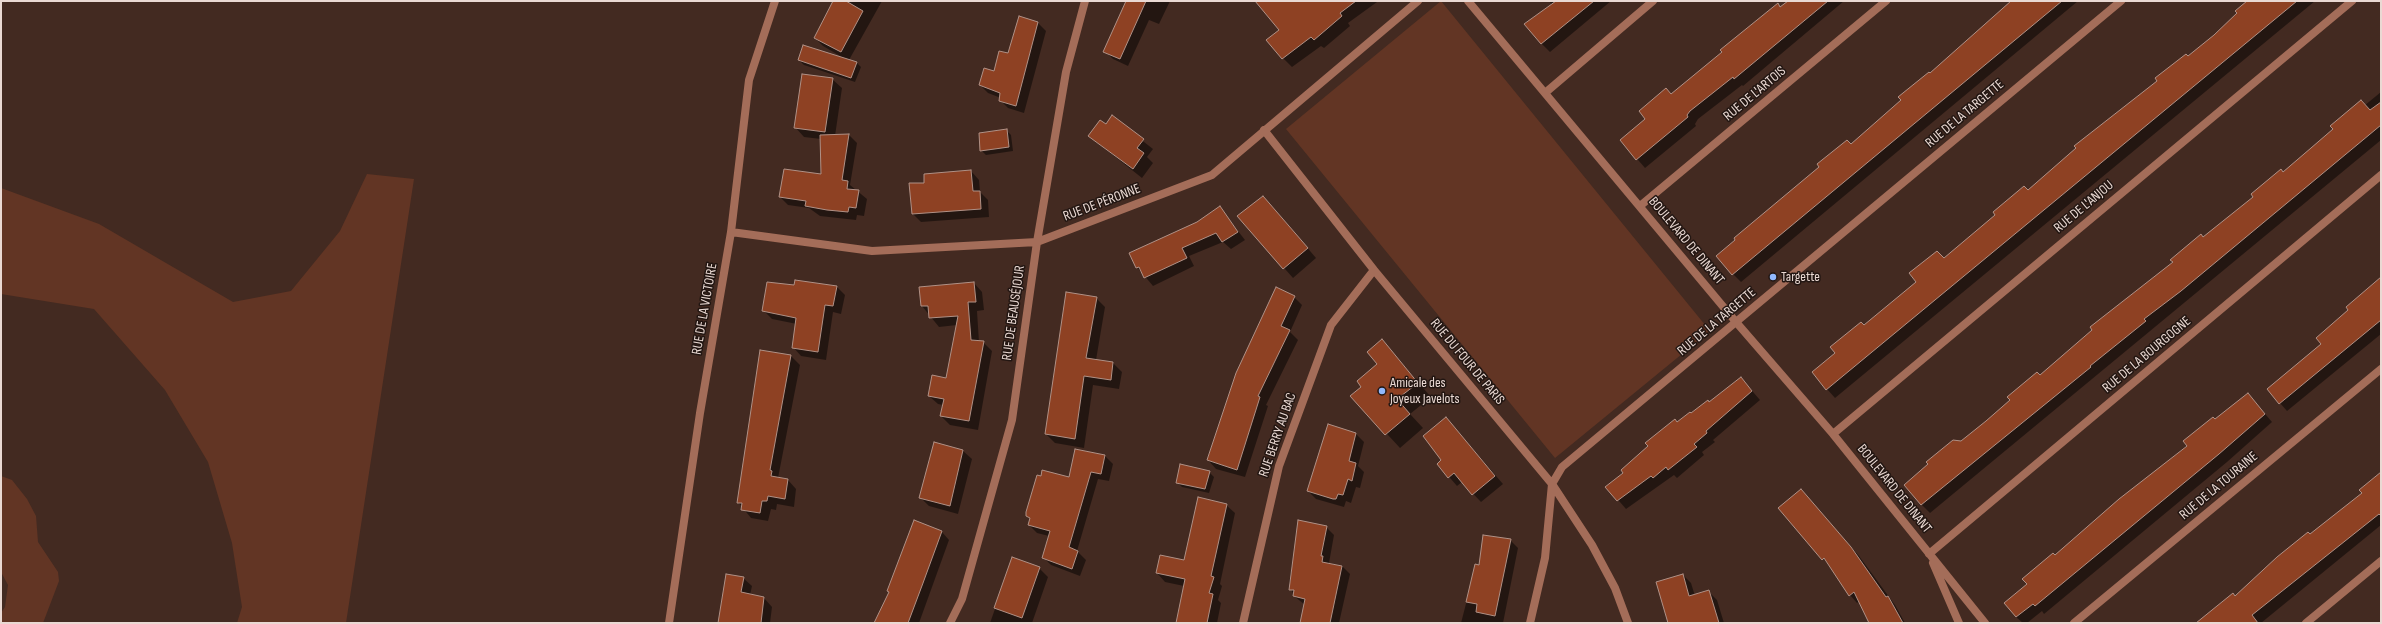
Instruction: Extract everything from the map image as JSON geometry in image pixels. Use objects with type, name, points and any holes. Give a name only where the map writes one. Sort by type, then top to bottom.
[{"type":"street","name":"RUE DE LA VICTOIRE","points":[[669,623],[700,413],[731,232],[749,80],[774,1]]},
{"type":"street","name":"RUE DE BEAUSÉJOUR","points":[[950,623],[962,599],[1012,420],[1037,242],[1066,72],[1084,1]]},
{"type":"street","name":"RUE DE PÉRONNE","points":[[731,232],[872,251],[1037,242],[1212,174],[1418,1]]},
{"type":"street","name":"BOULEVARD DE DINANT","points":[[1468,1],[1736,322],[1833,434],[1985,623]]},
{"type":"street","points":[[1544,93],[1653,1]]},
{"type":"street","name":"RUE DE L'ARTOIS","points":[[1640,206],[1886,1]]},
{"type":"street","name":"RUE DE LA TARGETTE","points":[[1530,623],[1545,558],[1552,484],[1562,467],[2121,1]]},
{"type":"street","name":"RUE DE L'ANJOU","points":[[1833,434],[2352,1]]},
{"type":"street","name":"RUE DU FOUR DE PARIS","points":[[1264,130],[1374,270],[1552,484],[1616,588],[1628,623]]},
{"type":"street","name":"RUE DE LA BOURGOGNE","points":[[1929,554],[2381,175]]},
{"type":"street","name":"RUE BERRY AU BAC","points":[[1243,623],[1279,466],[1331,326],[1374,270]]},
{"type":"street","name":"RUE DE LA TOURAINE","points":[[2074,623],[2381,369]]},
{"type":"street","name":"BOULEVARD DE DINANT","points":[[1929,554],[1959,623]]},
{"type":"street","points":[[2306,623],[2381,561]]},
{"type":"shaded area","points":[[1441,1],[1710,331],[1555,458],[1286,129]]},
{"type":"shaded area","points":[[367,174],[414,179],[346,623],[237,623],[242,607],[232,543],[208,462],[165,390],[94,309],[1,294],[1,188],[99,224],[233,302],[291,291],[340,231]]},
{"type":"shaded area","points":[[1,476],[12,480],[27,499],[36,516],[38,542],[58,572],[59,581],[43,623],[1,623],[1,613],[5,607],[8,585],[1,572]]},
{"type":"building","points":[[833,1],[846,1],[863,11],[841,52],[814,38]]},
{"type":"building","points":[[1126,1],[1146,1],[1120,59],[1103,52]]},
{"type":"building","points":[[1255,1],[1356,1],[1340,13],[1342,16],[1314,40],[1311,37],[1282,59],[1266,40],[1279,30]]},
{"type":"building","points":[[1556,1],[1594,1],[1541,44],[1524,24]]},
{"type":"building","points":[[1788,1],[1828,1],[1734,79],[1733,77],[1690,111],[1687,115],[1688,117],[1636,160],[1620,140],[1645,119],[1639,111],[1666,88],[1671,94],[1722,52],[1720,50],[1778,3],[1780,7]]},
{"type":"building","points":[[2011,1],[2062,1],[1732,275],[1716,256],[1735,240],[1734,238],[1819,167],[1817,164],[1847,140],[1851,144],[1901,100],[1898,97],[1929,72],[1930,73]]},
{"type":"building","points":[[2247,1],[2297,1],[1826,390],[1812,372],[1835,353],[1830,347],[1861,322],[1864,325],[1916,282],[1909,273],[1937,251],[1944,258],[1995,215],[1993,212],[2024,186],[2028,190],[2076,148],[2074,146],[2157,81],[2155,78],[2186,54],[2188,56],[2214,35],[2237,13],[2235,11]]},
{"type":"building","points":[[1019,16],[1038,22],[1016,106],[999,101],[1000,93],[979,85],[984,68],[994,71],[999,51],[1008,53]]},
{"type":"building","points":[[803,45],[857,62],[851,78],[798,60]]},
{"type":"building","points":[[802,74],[833,78],[825,132],[794,128]]},
{"type":"building","points":[[2361,100],[2370,110],[2381,102],[2381,125],[2181,291],[2144,319],[2146,321],[2090,366],[2091,367],[1921,505],[1904,485],[1928,464],[1926,462],[1953,440],[1961,441],[1986,421],[2010,400],[2007,397],[2037,372],[2040,375],[2092,330],[2090,327],[2173,262],[2170,260],[2201,234],[2203,237],[2253,197],[2251,194],[2281,169],[2283,172],[2333,129],[2330,126]]},
{"type":"building","points":[[1112,115],[1144,139],[1137,148],[1144,153],[1133,169],[1088,136],[1100,120],[1106,124]]},
{"type":"building","points":[[1007,129],[1009,147],[980,151],[979,133]]},
{"type":"building","points":[[849,134],[842,180],[848,181],[847,189],[859,190],[856,208],[849,207],[848,212],[827,210],[805,206],[806,201],[779,197],[784,169],[821,174],[820,135]]},
{"type":"building","points":[[971,170],[973,191],[980,191],[981,209],[912,214],[909,183],[924,183],[924,174]]},
{"type":"building","points":[[1263,196],[1308,248],[1283,269],[1237,216]]},
{"type":"building","points":[[1220,206],[1238,232],[1222,242],[1216,233],[1182,248],[1187,258],[1144,278],[1139,267],[1136,268],[1129,253],[1197,222]]},
{"type":"building","points":[[2381,277],[2381,320],[2279,404],[2267,389],[2321,344],[2316,338],[2348,310],[2346,307]]},
{"type":"building","points":[[795,280],[837,286],[833,306],[825,305],[818,352],[792,348],[796,318],[762,311],[767,282],[794,285]]},
{"type":"building","points":[[974,282],[976,302],[968,302],[971,340],[984,341],[969,421],[940,416],[944,399],[928,396],[932,375],[946,378],[958,316],[929,318],[928,306],[921,306],[919,287]]},
{"type":"building","points":[[1276,287],[1295,296],[1281,326],[1290,330],[1258,396],[1260,397],[1237,470],[1207,460],[1236,373]]},
{"type":"building","points":[[1066,292],[1097,297],[1086,358],[1113,362],[1111,380],[1084,376],[1075,439],[1045,434]]},
{"type":"building","name":"Amicale des Joyeux Javelots","points":[[1382,339],[1418,383],[1397,399],[1410,414],[1385,435],[1350,396],[1361,387],[1357,381],[1377,364],[1367,352]]},
{"type":"building","points":[[760,350],[791,355],[770,470],[772,471],[771,476],[788,479],[785,499],[768,496],[767,501],[762,501],[760,513],[741,510],[742,503],[737,503]]},
{"type":"building","points":[[1741,377],[1752,391],[1706,431],[1707,433],[1694,444],[1697,447],[1668,470],[1666,467],[1653,478],[1651,476],[1617,501],[1605,487],[1623,473],[1621,470],[1648,446],[1645,443],[1675,419],[1677,422],[1708,400],[1709,402]]},
{"type":"building","points":[[2248,393],[2265,414],[2219,454],[2035,606],[2033,604],[2016,617],[2004,603],[2027,584],[2022,579],[2053,553],[2055,555],[2119,499],[2187,446],[2183,441],[2213,417],[2215,419]]},
{"type":"building","points":[[1446,417],[1495,476],[1472,495],[1454,473],[1448,478],[1437,464],[1441,460],[1423,436]]},
{"type":"building","points":[[1328,424],[1356,433],[1349,461],[1356,463],[1352,481],[1348,479],[1343,495],[1338,494],[1336,499],[1307,491]]},
{"type":"building","points":[[934,442],[963,450],[950,506],[919,498]]},
{"type":"building","points":[[1075,449],[1105,455],[1101,474],[1091,472],[1069,547],[1078,551],[1072,569],[1042,558],[1050,531],[1028,525],[1030,518],[1026,516],[1026,512],[1037,475],[1041,476],[1042,470],[1069,477]]},
{"type":"building","points":[[1180,464],[1210,471],[1205,489],[1176,483]]},
{"type":"building","points":[[2381,472],[2381,516],[2379,514],[2252,615],[2258,623],[2196,623],[2233,593],[2235,596],[2277,557],[2308,532],[2310,534],[2362,493],[2359,490]]},
{"type":"building","points":[[1801,489],[1851,547],[1886,597],[1888,596],[1903,623],[1869,623],[1854,592],[1849,596],[1824,558],[1822,560],[1778,508]]},
{"type":"building","points":[[1198,497],[1227,504],[1211,576],[1214,577],[1209,593],[1213,594],[1207,623],[1176,623],[1185,579],[1156,573],[1160,555],[1184,560]]},
{"type":"building","points":[[914,520],[942,531],[908,623],[874,623],[889,592],[887,591]]},
{"type":"building","points":[[1298,520],[1327,526],[1321,556],[1323,556],[1322,562],[1342,566],[1330,623],[1300,623],[1305,599],[1293,596],[1294,590],[1289,590]]},
{"type":"building","points":[[1483,535],[1511,539],[1495,616],[1476,612],[1477,604],[1466,602],[1475,564],[1479,565]]},
{"type":"building","points":[[1012,557],[1040,567],[1022,618],[994,608]]},
{"type":"building","points":[[726,574],[744,577],[741,592],[764,597],[761,623],[718,623]]},
{"type":"building","points":[[1683,574],[1689,596],[1709,590],[1719,623],[1668,623],[1656,582]]},
{"type":"place","name":"Targette","points":[[1773,277]]},
{"type":"place","name":"Amicale des Joyeux Javelots","points":[[1382,391]]}]
